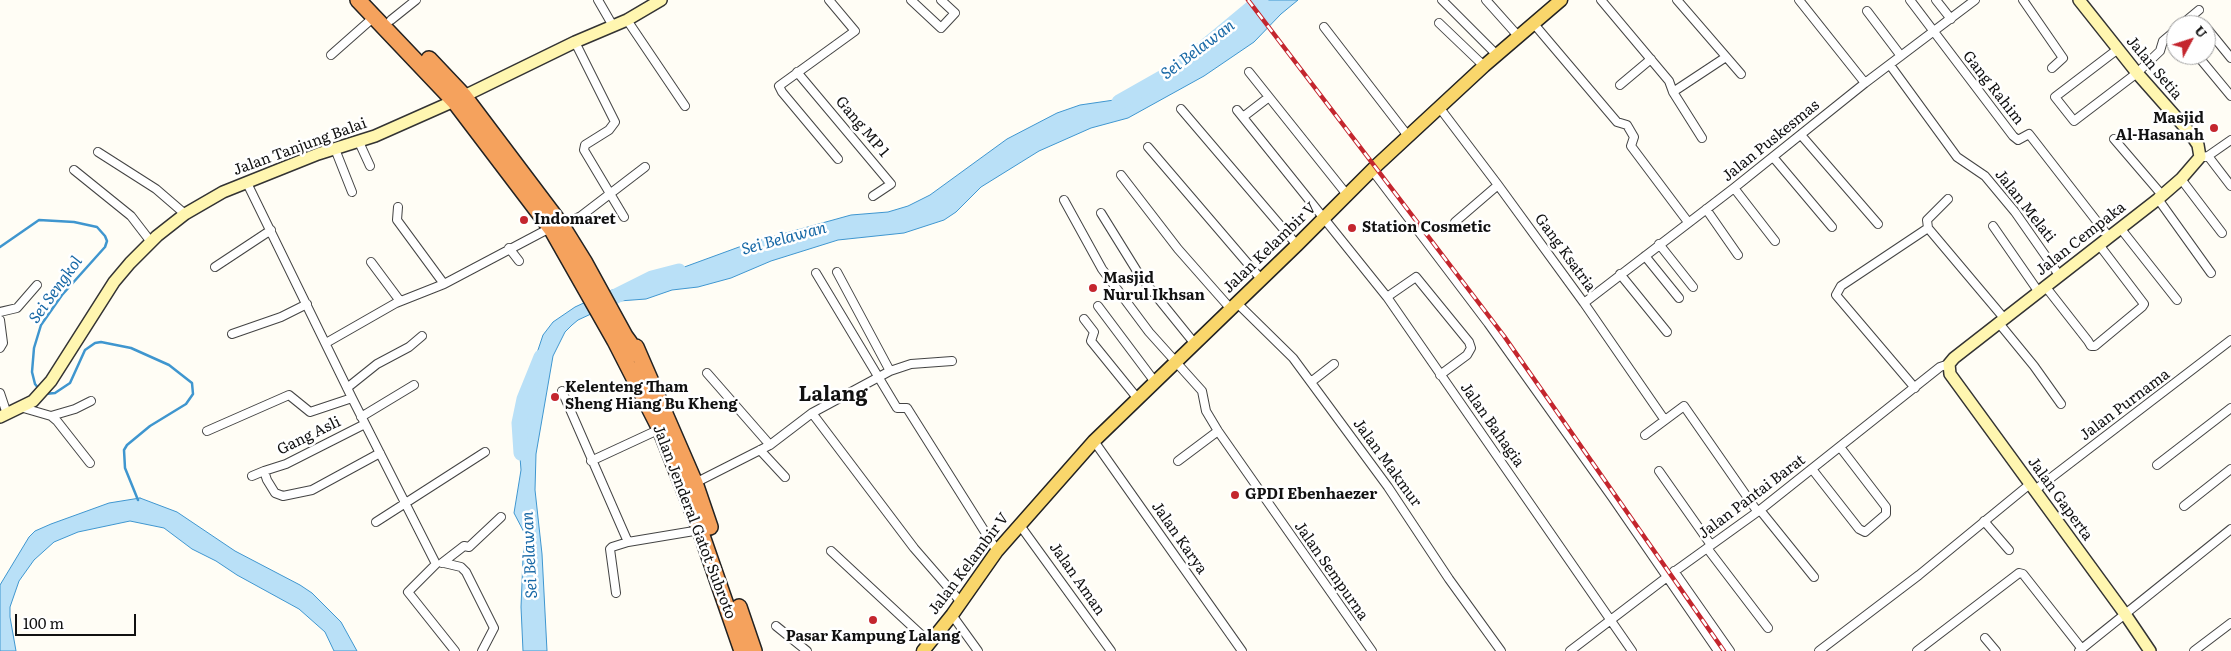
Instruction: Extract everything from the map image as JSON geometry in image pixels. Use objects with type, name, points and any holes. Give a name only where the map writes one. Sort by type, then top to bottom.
[{"type":"highway","points":[[358,0],[459,99]]},
{"type":"highway","points":[[372,0],[459,99],[592,281],[624,336]]},
{"type":"highway","points":[[555,228],[585,263],[592,281]]},
{"type":"highway","name":"Jalan Jenderal Gatot Subroto","points":[[624,336],[640,357],[695,483],[754,651]]},
{"type":"highway","name":"Jalan Jenderal Gatot Subroto","points":[[624,336],[700,530],[742,651]]},
{"type":"main road","name":"Jalan Kelambir V","points":[[926,647],[952,615],[960,601],[997,551],[1094,441],[1408,136],[1484,66],[1561,0]]},
{"type":"street","points":[[391,20],[416,0]]},
{"type":"street","points":[[598,0],[613,26]]},
{"type":"street","name":"Jalan Tanjung Balai","points":[[3,416],[33,401],[51,381],[114,282],[151,242],[185,214],[223,192],[318,154],[359,142],[459,99],[574,42],[627,20],[662,0]]},
{"type":"street","points":[[829,0],[854,31],[797,72],[782,84],[779,89],[838,159]]},
{"type":"street","points":[[911,0],[941,28],[955,13],[941,0]]},
{"type":"street","points":[[1442,0],[1497,55]]},
{"type":"street","points":[[1486,0],[1519,37]]},
{"type":"street","points":[[1601,0],[1669,81],[1673,92],[1702,138]]},
{"type":"street","points":[[1677,0],[1741,74]]},
{"type":"street","points":[[1799,0],[1865,83]]},
{"type":"street","points":[[1910,0],[1934,32]]},
{"type":"street","points":[[1936,0],[1951,18]]},
{"type":"street","name":"Jalan Puskesmas","points":[[1584,303],[1974,0]]},
{"type":"street","points":[[2023,0],[2063,58],[2052,68]]},
{"type":"street","name":"Jalan Setia","points":[[2079,0],[2137,73],[2190,133],[2204,157]]},
{"type":"street","points":[[2193,15],[2199,10]]},
{"type":"street","points":[[1867,12],[1901,56]]},
{"type":"street","points":[[331,54],[374,17]]},
{"type":"street","points":[[627,20],[685,106]]},
{"type":"street","points":[[1439,23],[1484,66]]},
{"type":"street","points":[[1534,24],[1617,122],[1627,125],[1634,137],[1631,146],[1688,222]]},
{"type":"street","points":[[1324,27],[1408,136]]},
{"type":"street","name":"Gang Rahim","points":[[1934,32],[2014,136],[2018,140],[2029,134],[2109,237]]},
{"type":"street","points":[[2118,49],[2058,94],[2055,100],[2075,121],[2137,73],[2160,51],[2163,41],[2166,38]]},
{"type":"street","points":[[2216,40],[2231,58]]},
{"type":"street","points":[[574,42],[616,122],[611,128],[584,146],[584,150],[624,217]]},
{"type":"street","points":[[1673,92],[1726,57]]},
{"type":"street","points":[[1620,85],[1651,59]]},
{"type":"street","name":"Jalan Melati","points":[[1890,65],[1957,157],[1985,176],[2015,212],[2060,275]]},
{"type":"street","points":[[2205,65],[2231,96]]},
{"type":"street","name":"Gang MP 1","points":[[797,72],[891,184],[873,196]]},
{"type":"street","points":[[1249,72],[1348,196]]},
{"type":"street","points":[[1243,117],[1269,97]]},
{"type":"street","name":"Gang Ksatria","points":[[1439,107],[1584,303],[1664,419]]},
{"type":"street","points":[[1181,109],[1297,245]]},
{"type":"street","name":"Jalan Bahagia","points":[[1237,110],[1387,297],[1632,651]]},
{"type":"street","points":[[1801,135],[1878,224]]},
{"type":"street","points":[[2114,139],[2160,197],[2211,273]]},
{"type":"street","name":"Jalan Cempaka","points":[[1949,364],[2001,320],[2100,246],[2160,197],[2204,157],[2231,140]]},
{"type":"street","points":[[359,142],[370,166]]},
{"type":"street","points":[[1148,147],[1261,279]]},
{"type":"street","points":[[335,149],[352,192]]},
{"type":"street","points":[[98,152],[156,189],[185,214]]},
{"type":"street","points":[[1773,157],[1832,227]]},
{"type":"street","points":[[2204,157],[2231,186]]},
{"type":"street","points":[[326,343],[400,301],[444,284],[509,248],[581,216],[645,167]]},
{"type":"street","points":[[74,170],[131,216],[151,242]]},
{"type":"street","points":[[1372,170],[1488,323],[1612,497],[1718,651]]},
{"type":"street","name":"Jalan Makmur","points":[[1121,175],[1178,249],[1233,305],[1293,358],[1388,487],[1449,579],[1501,651]]},
{"type":"street","points":[[2181,179],[2222,233]]},
{"type":"street","points":[[247,182],[404,503],[440,563],[461,567],[466,572],[494,628],[482,651]]},
{"type":"street","points":[[1455,222],[1498,185]]},
{"type":"street","points":[[1734,188],[1775,242]]},
{"type":"street","points":[[1948,199],[1927,220],[1928,228],[2001,320],[2061,404]]},
{"type":"street","name":"Jalan Sempurna","points":[[1064,200],[1102,269],[1149,332],[1202,391],[1206,411],[1218,432],[1372,651]]},
{"type":"street","points":[[398,207],[398,220],[423,258],[444,284]]},
{"type":"street","points":[[1706,209],[1738,255]]},
{"type":"street","points":[[1101,214],[1140,276],[1195,344]]},
{"type":"street","points":[[1993,226],[2042,289],[2091,346],[2095,346],[2144,304],[2100,246]]},
{"type":"street","points":[[1915,388],[1836,295],[1841,286],[1928,228]]},
{"type":"street","points":[[2121,228],[2177,300]]},
{"type":"street","points":[[215,267],[270,230]]},
{"type":"street","points":[[1659,244],[1693,287]]},
{"type":"street","points":[[509,248],[519,261]]},
{"type":"street","points":[[1645,256],[1679,298]]},
{"type":"street","points":[[371,262],[400,301]]},
{"type":"street","points":[[816,272],[877,377],[898,409],[907,408],[997,551]]},
{"type":"street","points":[[837,272],[890,371]]},
{"type":"street","points":[[1620,274],[1667,332]]},
{"type":"street","points":[[1387,297],[1416,276],[1469,342],[1471,348],[1466,355],[1440,375]]},
{"type":"street","points":[[0,312],[17,308],[37,285]]},
{"type":"street","points":[[232,334],[281,317],[306,304]]},
{"type":"street","points":[[1098,306],[1155,382]]},
{"type":"street","points":[[1084,319],[1094,332],[1091,341],[1138,399]]},
{"type":"street","points":[[0,320],[3,343],[0,348]]},
{"type":"street","points":[[348,388],[378,364],[409,347],[422,336]]},
{"type":"street","name":"Jalan Purnama","points":[[1819,651],[1919,575],[1984,521],[2033,487],[2231,340]]},
{"type":"street","points":[[695,483],[770,445],[812,413],[877,377],[911,364],[952,361]]},
{"type":"street","points":[[1311,382],[1334,364]]},
{"type":"street","name":"Jalan Pantai Barat","points":[[1570,651],[1674,571],[1759,510],[1940,367],[1949,364]]},
{"type":"street","name":"Jalan Gaperta","points":[[1949,364],[1950,374],[2126,614],[2150,651]]},
{"type":"street","points":[[707,373],[770,445]]},
{"type":"street","name":"Gang Asli","points":[[252,476],[286,464],[363,420],[414,385]]},
{"type":"street","points":[[562,391],[628,542]]},
{"type":"street","points":[[0,392],[3,416]]},
{"type":"street","points":[[208,431],[289,395],[309,412],[352,398]]},
{"type":"street","points":[[50,416],[75,409],[91,401]]},
{"type":"street","points":[[1645,435],[1682,406],[1686,407],[1759,510],[1814,577]]},
{"type":"street","points":[[20,407],[50,416],[61,424],[90,463]]},
{"type":"street","points":[[2157,465],[2231,408]]},
{"type":"street","points":[[812,413],[914,548],[960,601]]},
{"type":"street","points":[[591,461],[660,429]]},
{"type":"street","points":[[1178,461],[1218,432]]},
{"type":"street","name":"Jalan Karya","points":[[1094,441],[1242,651]]},
{"type":"street","points":[[1812,469],[1859,529],[1865,532],[1886,514],[1886,507],[1840,447]]},
{"type":"street","points":[[760,450],[784,477]]},
{"type":"street","points":[[376,522],[485,452]]},
{"type":"street","points":[[264,471],[275,493],[283,496],[312,490],[380,453]]},
{"type":"street","points":[[2184,506],[2231,469]]},
{"type":"street","points":[[1659,471],[1709,546],[1768,628]]},
{"type":"street","points":[[455,651],[408,592],[440,563],[464,546],[469,548],[501,517]]},
{"type":"street","points":[[1984,521],[2009,550]]},
{"type":"street","name":"Jalan Aman","points":[[1020,524],[1112,651]]},
{"type":"street","points":[[1917,651],[2019,573],[2023,574],[2081,650],[2231,529]]},
{"type":"street","points":[[616,593],[610,549],[628,542],[700,530]]},
{"type":"street","points":[[830,551],[926,647]]},
{"type":"street","points":[[1674,571],[1730,651]]},
{"type":"street","points":[[952,615],[978,651]]},
{"type":"street","points":[[2194,651],[2231,623]]},
{"type":"street","points":[[776,626],[807,651]]},
{"type":"street","points":[[1985,638],[1996,651]]},
{"type":"water","name":"Sei Belawan","points":[[1262,0],[1298,0],[1281,14],[1254,42],[1204,76],[1128,118],[1091,128],[1039,151],[981,187],[956,212],[944,220],[904,233],[838,240],[771,261],[731,278],[698,287],[672,290],[646,299],[619,301],[578,320],[572,325],[565,332],[553,356],[536,454],[535,490],[542,554],[547,651],[523,651],[521,607],[526,536],[514,513],[521,470],[519,444],[536,356],[543,335],[553,322],[575,307],[612,290],[630,291],[657,277],[750,243],[851,215],[888,212],[908,206],[930,195],[1007,139],[1057,113],[1080,105],[1121,99],[1154,86],[1215,41]]},
{"type":"water","points":[[140,498],[177,512],[235,551],[312,593],[341,622],[357,651],[334,651],[325,632],[299,609],[192,549],[164,528],[130,521],[78,532],[54,542],[34,560],[19,581],[10,607],[16,651],[0,651],[0,585],[29,537],[35,531],[51,524],[109,503]]},
{"type":"waterway","name":"Sei Belawan","points":[[1119,102],[1179,68],[1261,0]]},
{"type":"waterway","name":"Sei Sengkol","points":[[0,247],[39,220],[74,222],[97,227],[107,241],[105,247],[62,295],[41,325],[34,348],[32,372],[35,384],[39,389]]},
{"type":"waterway","name":"Sei Belawan","points":[[608,300],[652,278],[679,271]]},
{"type":"waterway","name":"Sei Sengkol","points":[[45,394],[55,393],[70,383],[85,350],[95,343],[101,342],[131,348],[169,365],[192,383],[193,394],[186,404],[150,426],[127,445],[124,450],[125,468],[138,500]]},
{"type":"waterway","name":"Sei Belawan","points":[[521,453],[519,423],[524,399],[541,357]]},
{"type":"railway","points":[[1248,0],[1504,336],[1724,651]]},
{"type":"place","name":"Masjid Al-Hasanah","points":[[2214,128]]},
{"type":"place","name":"Indomaret","points":[[524,220]]},
{"type":"place","name":"Station Cosmetic","points":[[1352,228]]},
{"type":"place","name":"Masjid Nurul Ikhsan","points":[[1093,288]]},
{"type":"place","name":"Kelenteng Tham Sheng Hiang Bu Kheng","points":[[555,397]]},
{"type":"place","name":"GPDI Ebenhaezer","points":[[1235,495]]},
{"type":"place","name":"Pasar Kampung Lalang","points":[[873,620]]},
{"type":"district","name":"Lalang","points":[[833,395]]}]
